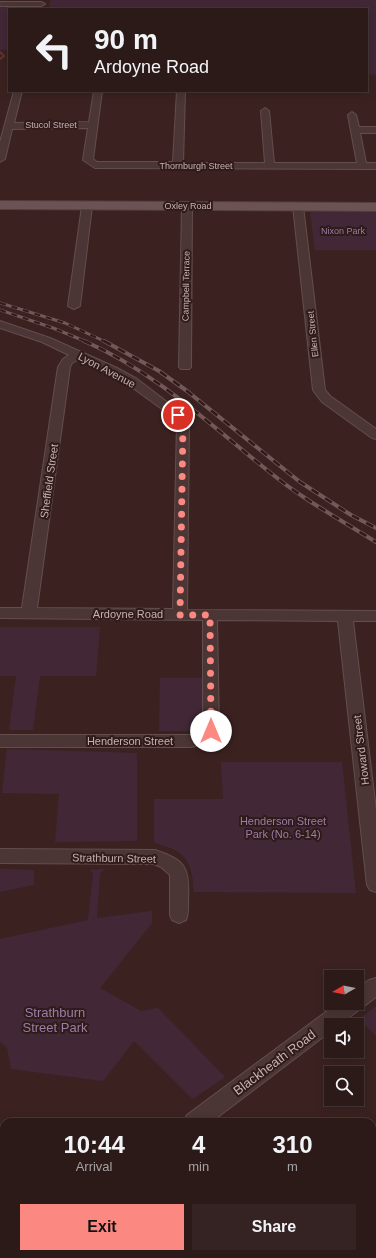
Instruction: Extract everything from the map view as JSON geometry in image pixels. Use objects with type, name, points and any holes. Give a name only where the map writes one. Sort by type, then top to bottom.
[{"type":"main road","name":"Oxley Road","points":[[0,205],[376,207]]},
{"type":"street","points":[[0,4],[41,4]]},
{"type":"street","points":[[0,159],[18,92]]},
{"type":"street","name":"Thornburgh Street","points":[[98,92],[88,160],[90,163],[101,166],[376,166]]},
{"type":"street","points":[[178,165],[181,92]]},
{"type":"street","points":[[264,110],[270,166]]},
{"type":"street","points":[[341,112],[352,115],[362,112]]},
{"type":"street","points":[[352,115],[362,166]]},
{"type":"street","name":"Stucol Street","points":[[9,126],[93,125]]},
{"type":"street","points":[[355,130],[376,130]]},
{"type":"street","points":[[74,306],[87,206]]},
{"type":"street","name":"Campbell Terrace","points":[[185,367],[186,206]]},
{"type":"street","name":"Ellen Street","points":[[298,206],[320,390],[326,399],[376,435]]},
{"type":"street","name":"Lyon Avenue","points":[[0,324],[23,330],[114,371],[133,382],[178,415],[183,423],[180,615]]},
{"type":"street","name":"Sheffield Street","points":[[29,614],[64,367],[67,361],[78,355]]},
{"type":"street","name":"Ardoyne Road","points":[[0,613],[376,616]]},
{"type":"street","name":"Henderson Street","points":[[0,741],[191,741],[208,738],[211,731],[210,615]]},
{"type":"street","name":"Howard Street","points":[[345,616],[376,885]]},
{"type":"street","name":"Strathburn Street","points":[[0,856],[159,858],[174,866],[179,874],[181,885],[178,901],[179,915]]},
{"type":"street","points":[[364,995],[376,986]]},
{"type":"street","name":"Blackheath Road","points":[[199,1118],[344,1010]]},
{"type":"green space","points":[[51,0],[376,0],[376,75],[368,74],[368,8],[49,7]]},
{"type":"green space","points":[[0,6],[29,6],[32,8],[8,8],[8,50],[0,50]]},
{"type":"green space","name":"Nixon Park","points":[[376,212],[376,250],[315,250],[310,213]]},
{"type":"green space","points":[[0,627],[100,627],[96,676],[40,676],[33,730],[9,730],[16,676],[0,676]]},
{"type":"green space","points":[[160,678],[202,678],[202,731],[159,731]]},
{"type":"green space","points":[[7,749],[137,753],[137,841],[55,842],[59,794],[2,793]]},
{"type":"green space","name":"Henderson Street Park (No. 6-14)","points":[[221,762],[342,762],[356,893],[194,892],[192,874],[185,858],[175,850],[154,842],[154,799],[223,799]]},
{"type":"green space","points":[[0,869],[34,870],[34,885],[0,892]]},
{"type":"green space","name":"Strathburn Street Park","points":[[105,869],[100,873],[97,918],[152,911],[152,923],[100,988],[141,1011],[158,1008],[225,1077],[193,1099],[134,1041],[103,1081],[11,1069],[7,1048],[0,1041],[0,939],[88,920],[93,873],[90,870]]},
{"type":"green space","points":[[376,1006],[376,1036],[364,1024],[364,1018],[360,1018]]},
{"type":"waterway","points":[[0,52],[4,56],[0,59]]},
{"type":"railway","points":[[0,303],[65,323],[105,341]]},
{"type":"railway","points":[[0,310],[53,328],[87,342]]},
{"type":"railway","points":[[84,341],[135,368],[159,384],[284,483],[376,542]]},
{"type":"railway","points":[[105,341],[159,371],[187,391],[300,482],[351,515],[376,528]]},
{"type":"route","points":[[178,415],[183,423],[180,518],[180,615],[210,615],[211,731]]}]
